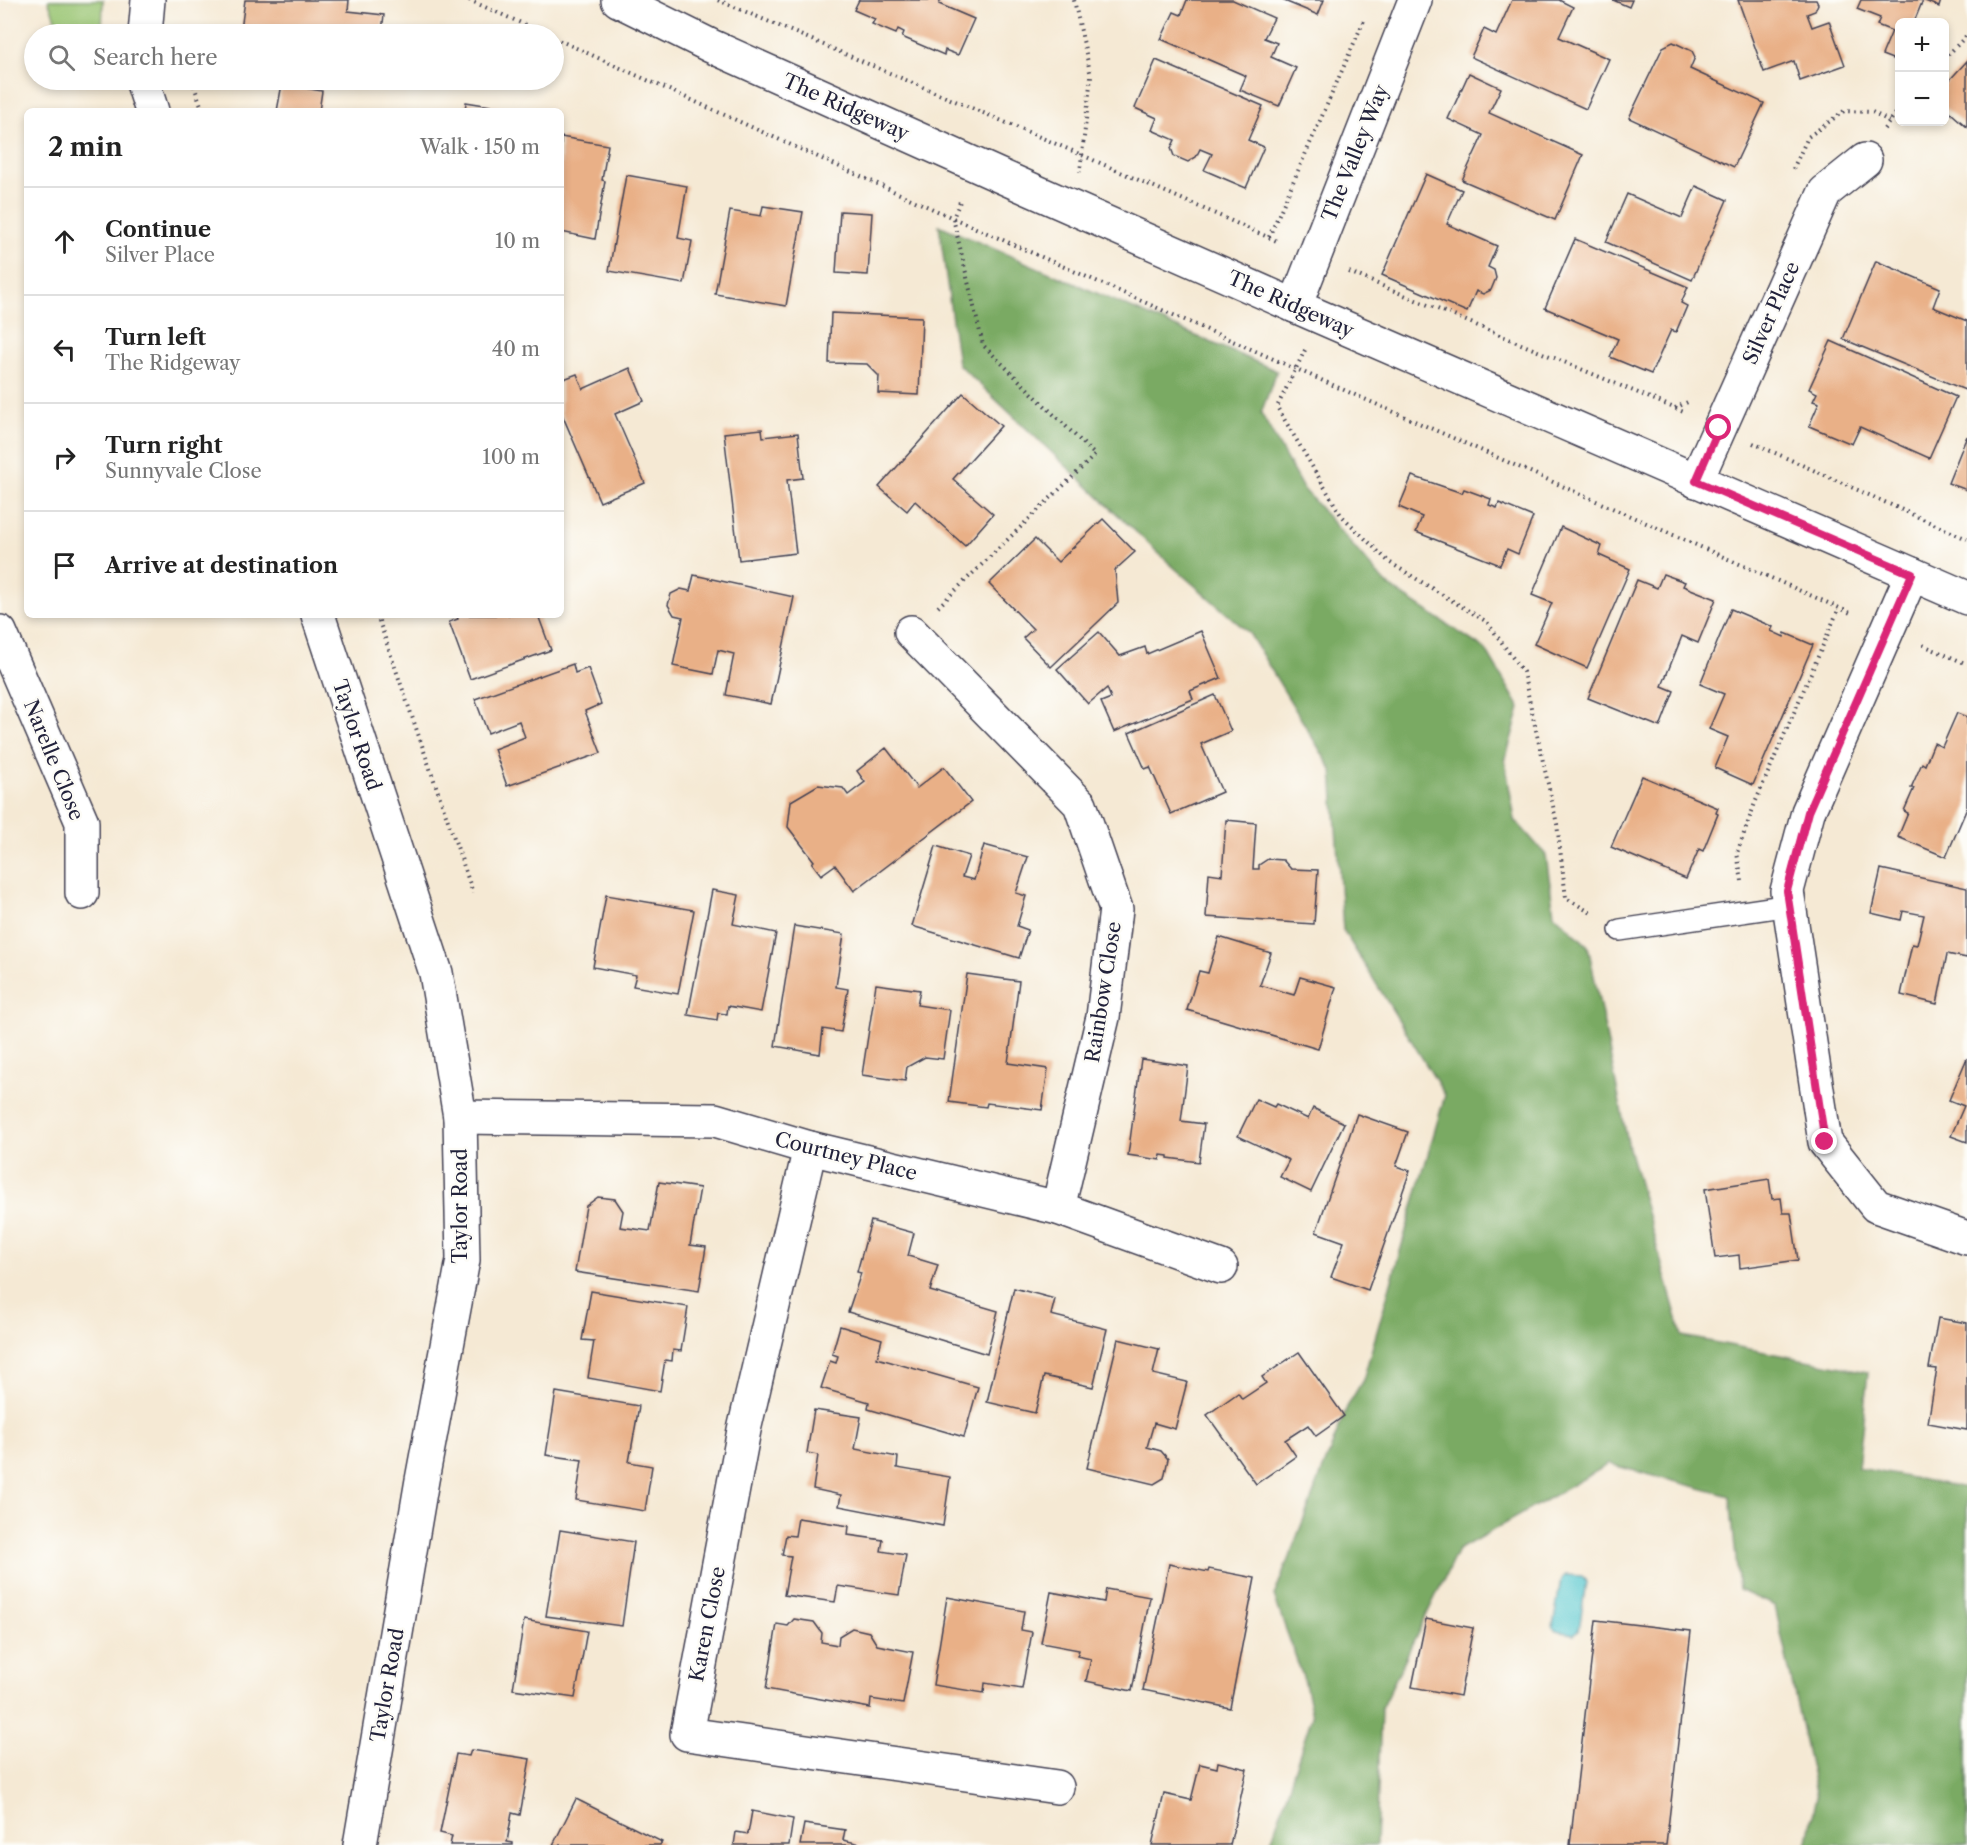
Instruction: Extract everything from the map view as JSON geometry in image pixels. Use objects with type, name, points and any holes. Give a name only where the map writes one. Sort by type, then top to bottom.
[{"type":"street","points":[[146,24],[148,0]]},
{"type":"street","name":"The Ridgeway","points":[[618,0],[711,46],[1308,312],[1967,598]]},
{"type":"street","name":"The Valley Way","points":[[1308,312],[1314,257],[1415,0]]},
{"type":"street","points":[[145,90],[151,108]]},
{"type":"street","name":"Silver Place","points":[[1696,481],[1825,192],[1864,160]]},
{"type":"street","points":[[1912,574],[1808,812],[1787,891],[1825,1142],[1876,1206],[1967,1238]]},
{"type":"street","name":"Taylor Road","points":[[319,618],[436,973],[459,1117],[464,1260],[422,1480],[360,1845]]},
{"type":"street","name":"Narelle Close","points":[[0,632],[82,822],[82,893]]},
{"type":"street","name":"Rainbow Close","points":[[911,632],[1080,804],[1116,909],[1103,1017],[1058,1208]]},
{"type":"street","name":"Courtney Place","points":[[459,1117],[715,1120],[810,1148],[1058,1208],[1221,1267]]},
{"type":"street","name":"Karen Close","points":[[810,1148],[744,1430],[687,1734],[1057,1787]]},
{"type":"lane","points":[[1620,930],[1789,905]]},
{"type":"path","points":[[469,0],[523,24]]},
{"type":"path","points":[[718,0],[1314,257],[1719,428],[1967,539]]},
{"type":"path","points":[[1074,0],[1091,76],[1076,208]]},
{"type":"path","points":[[1269,237],[1368,11]]},
{"type":"path","points":[[1949,55],[1967,35]]},
{"type":"path","points":[[564,43],[953,218],[1967,664]]},
{"type":"path","points":[[196,90],[202,108]]},
{"type":"path","points":[[911,632],[1095,455],[983,345],[953,218],[975,164]]},
{"type":"path","points":[[1308,312],[1296,369],[1277,407],[1341,515],[1389,562],[1487,622],[1523,672],[1557,824],[1566,898],[1620,930]]},
{"type":"path","points":[[1746,912],[1737,853],[1755,803],[1839,608]]},
{"type":"path","points":[[378,618],[473,893]]},
{"type":"green space","points":[[48,0],[103,0],[102,24],[57,24]]},
{"type":"green space","points":[[939,225],[1277,371],[1261,413],[1302,487],[1386,584],[1486,650],[1520,708],[1505,761],[1515,820],[1546,855],[1554,914],[1588,946],[1629,1148],[1682,1336],[1868,1372],[1858,1468],[1967,1488],[1967,1845],[1807,1845],[1817,1796],[1775,1606],[1739,1590],[1730,1496],[1609,1464],[1458,1550],[1381,1709],[1376,1845],[1270,1845],[1312,1716],[1305,1683],[1274,1596],[1347,1407],[1363,1380],[1445,1095],[1343,930],[1332,770],[1249,633],[1170,564],[958,364]]},
{"type":"water","points":[[1566,1575],[1582,1576],[1586,1582],[1579,1630],[1574,1634],[1556,1631],[1553,1627],[1561,1579]]},
{"type":"building","points":[[245,0],[349,0],[348,11],[384,15],[383,24],[242,24]]},
{"type":"building","points":[[859,0],[941,0],[939,4],[974,19],[958,55],[945,50],[944,55],[902,37],[904,32],[898,29],[896,34],[872,24],[875,19],[854,10]]},
{"type":"building","points":[[1187,0],[1233,0],[1274,18],[1264,38],[1277,43],[1271,57],[1296,68],[1279,106],[1240,90],[1246,76],[1161,39],[1174,12],[1181,15]]},
{"type":"building","points":[[1282,0],[1324,0],[1318,15]]},
{"type":"building","points":[[1512,0],[1559,0],[1573,7],[1559,37],[1609,59],[1586,109],[1471,57],[1484,29],[1496,35]]},
{"type":"building","points":[[1613,0],[1632,0],[1629,7]]},
{"type":"building","points":[[1738,0],[1816,0],[1818,4],[1815,11],[1807,14],[1812,27],[1829,21],[1845,65],[1800,81],[1794,61],[1764,72]]},
{"type":"building","points":[[1861,0],[1923,0],[1916,18],[1895,18],[1895,60],[1882,55],[1892,31],[1877,25],[1880,18],[1857,9]]},
{"type":"building","points":[[1923,0],[1941,0],[1939,7]]},
{"type":"building","points":[[1673,42],[1692,51],[1695,57],[1690,69],[1764,103],[1734,167],[1629,118],[1663,47]]},
{"type":"building","points":[[1156,60],[1263,106],[1248,140],[1264,147],[1246,188],[1204,170],[1212,154],[1200,149],[1196,157],[1188,162],[1174,156],[1171,148],[1175,140],[1152,130],[1157,118],[1135,108]]},
{"type":"building","points":[[1967,61],[1967,127],[1949,111],[1949,81]]},
{"type":"building","points":[[1469,73],[1501,88],[1489,113],[1583,155],[1555,220],[1462,180],[1483,135],[1448,119]]},
{"type":"building","points":[[281,90],[322,91],[319,108],[278,108]]},
{"type":"building","points":[[466,102],[503,108],[465,108]]},
{"type":"building","points":[[564,138],[608,145],[602,180],[605,181],[595,239],[564,233]]},
{"type":"building","points":[[1426,174],[1462,190],[1447,224],[1497,246],[1488,267],[1494,270],[1496,278],[1491,290],[1483,294],[1476,291],[1467,312],[1382,275]]},
{"type":"building","points":[[626,175],[687,186],[678,238],[692,241],[684,284],[609,271]]},
{"type":"building","points":[[1696,186],[1727,200],[1692,280],[1606,242],[1627,194],[1682,218]]},
{"type":"building","points":[[763,206],[803,212],[786,306],[715,294],[730,211],[761,216]]},
{"type":"building","points":[[840,211],[872,213],[868,275],[836,273]]},
{"type":"building","points":[[1575,239],[1688,287],[1681,303],[1687,306],[1676,332],[1671,330],[1651,374],[1610,357],[1618,339],[1545,308]]},
{"type":"building","points":[[1876,261],[1940,288],[1933,307],[1967,321],[1967,384],[1965,390],[1843,339]]},
{"type":"building","points":[[831,313],[922,317],[919,395],[878,393],[879,376],[867,364],[829,363]]},
{"type":"building","points":[[1831,341],[1956,397],[1929,458],[1860,427],[1852,444],[1809,426],[1819,403],[1813,401],[1817,393],[1809,389]]},
{"type":"building","points":[[630,368],[644,401],[615,414],[645,483],[600,502],[564,419],[564,379],[577,374],[583,389]]},
{"type":"building","points":[[963,393],[1001,426],[953,479],[993,514],[965,546],[915,501],[907,511],[879,487]]},
{"type":"building","points":[[762,429],[763,437],[798,433],[803,478],[787,480],[796,553],[739,560],[724,433]]},
{"type":"building","points":[[1967,436],[1967,490],[1948,483]]},
{"type":"building","points":[[1412,476],[1462,493],[1464,489],[1491,499],[1489,505],[1497,508],[1499,503],[1533,517],[1518,554],[1507,549],[1500,565],[1416,532],[1422,517],[1399,507]]},
{"type":"building","points":[[1103,519],[1135,552],[1115,570],[1118,603],[1051,667],[1023,638],[1033,629],[989,584],[1035,539],[1058,562]]},
{"type":"building","points":[[1561,527],[1602,546],[1599,555],[1630,569],[1587,668],[1534,644],[1552,603],[1532,595]]},
{"type":"building","points":[[1663,574],[1685,582],[1683,586],[1716,599],[1698,643],[1682,636],[1662,686],[1674,691],[1660,727],[1588,698],[1637,580],[1657,588]]},
{"type":"building","points":[[694,575],[794,597],[771,704],[726,695],[734,654],[718,650],[713,674],[673,666],[683,617],[674,615],[668,605],[671,594],[681,589],[690,591]]},
{"type":"building","points":[[1731,609],[1773,627],[1771,631],[1784,637],[1785,633],[1813,645],[1753,785],[1715,768],[1728,737],[1709,729],[1724,694],[1700,684]]},
{"type":"building","points":[[539,618],[551,650],[470,679],[449,622],[458,619]]},
{"type":"building","points":[[1201,631],[1221,678],[1190,691],[1193,699],[1114,732],[1101,702],[1111,698],[1107,688],[1088,704],[1057,669],[1099,632],[1120,656],[1145,647],[1147,654]]},
{"type":"building","points":[[573,664],[575,673],[588,668],[601,704],[585,711],[601,753],[507,786],[494,749],[525,737],[519,721],[488,733],[475,699]]},
{"type":"building","points":[[1215,695],[1231,731],[1201,744],[1222,792],[1171,814],[1150,767],[1145,769],[1129,733]]},
{"type":"building","points":[[1957,713],[1967,717],[1967,808],[1946,857],[1898,837],[1908,813],[1904,811],[1914,788],[1911,788],[1922,763],[1925,765],[1934,743],[1942,747]]},
{"type":"building","points":[[886,748],[917,788],[944,767],[971,802],[854,891],[835,865],[821,875],[812,863],[814,861],[788,827],[791,801],[818,785],[843,788],[848,795],[865,782],[857,771]]},
{"type":"building","points":[[1642,776],[1718,808],[1716,813],[1718,814],[1703,851],[1699,849],[1686,879],[1611,847]]},
{"type":"building","points":[[1226,820],[1256,823],[1253,869],[1259,869],[1259,865],[1268,859],[1283,860],[1291,869],[1318,870],[1314,924],[1206,917],[1209,873],[1222,875]]},
{"type":"building","points":[[984,845],[1028,857],[1016,893],[1026,896],[1017,926],[1028,930],[1019,958],[912,926],[936,846],[969,856],[962,877],[974,880]]},
{"type":"building","points":[[1881,869],[1967,888],[1967,958],[1947,954],[1937,1004],[1901,995],[1912,944],[1917,945],[1924,915],[1903,911],[1901,920],[1871,913]]},
{"type":"building","points":[[712,890],[739,895],[733,924],[776,933],[761,1012],[728,1006],[727,1014],[718,1013],[717,1020],[688,1015]]},
{"type":"building","points":[[606,895],[694,910],[678,994],[633,986],[636,975],[593,967]]},
{"type":"building","points":[[794,926],[844,934],[836,987],[848,989],[841,1032],[823,1029],[820,1054],[775,1046]]},
{"type":"building","points":[[1219,937],[1271,953],[1260,985],[1294,995],[1300,977],[1336,987],[1318,1049],[1187,1010],[1199,971],[1208,973]]},
{"type":"building","points":[[967,974],[1019,981],[1008,1063],[1048,1069],[1042,1110],[987,1103],[986,1107],[949,1102]]},
{"type":"building","points":[[876,984],[920,990],[917,1005],[950,1010],[943,1059],[925,1057],[907,1067],[905,1081],[862,1075]]},
{"type":"building","points":[[1967,1058],[1967,1142],[1951,1136],[1964,1106],[1949,1100]]},
{"type":"building","points":[[1141,1059],[1188,1066],[1181,1121],[1204,1124],[1199,1162],[1161,1155],[1160,1160],[1128,1155]]},
{"type":"building","points":[[1256,1099],[1274,1107],[1276,1104],[1308,1119],[1313,1108],[1344,1123],[1311,1192],[1280,1177],[1289,1160],[1238,1136]]},
{"type":"building","points":[[1357,1114],[1408,1132],[1396,1166],[1410,1171],[1368,1290],[1331,1277],[1344,1242],[1316,1232]]},
{"type":"building","points":[[1769,1179],[1772,1199],[1781,1198],[1783,1213],[1791,1213],[1798,1260],[1740,1268],[1739,1255],[1715,1258],[1705,1189]]},
{"type":"building","points":[[659,1182],[700,1188],[690,1245],[706,1247],[699,1291],[575,1272],[586,1206],[598,1197],[615,1199],[623,1211],[620,1227],[650,1231]]},
{"type":"building","points":[[871,1221],[914,1233],[908,1256],[938,1265],[930,1291],[998,1311],[987,1354],[848,1312],[861,1273],[857,1272]]},
{"type":"building","points":[[1014,1288],[1055,1299],[1051,1315],[1107,1329],[1093,1387],[1044,1376],[1035,1413],[987,1402]]},
{"type":"building","points":[[591,1291],[688,1307],[681,1351],[673,1350],[672,1361],[665,1360],[660,1391],[588,1378],[594,1341],[582,1340]]},
{"type":"building","points":[[1938,1318],[1967,1323],[1967,1430],[1928,1423],[1937,1369],[1929,1368]]},
{"type":"building","points":[[840,1326],[882,1339],[877,1358],[978,1387],[964,1437],[868,1409],[869,1402],[821,1388],[830,1361],[836,1363],[838,1356],[832,1354]]},
{"type":"building","points":[[1118,1339],[1159,1349],[1153,1374],[1187,1382],[1175,1429],[1154,1423],[1147,1447],[1161,1451],[1168,1459],[1164,1478],[1154,1484],[1087,1468]]},
{"type":"building","points":[[1299,1352],[1344,1416],[1316,1436],[1308,1425],[1285,1440],[1296,1456],[1256,1484],[1207,1415],[1238,1393],[1242,1399],[1266,1383],[1262,1377]]},
{"type":"building","points":[[556,1392],[639,1406],[629,1462],[652,1466],[645,1511],[576,1500],[582,1460],[546,1455]]},
{"type":"building","points":[[814,1410],[861,1417],[855,1449],[898,1457],[897,1468],[950,1477],[943,1526],[839,1506],[841,1495],[813,1489],[818,1455],[807,1453]]},
{"type":"building","points":[[798,1518],[849,1526],[848,1535],[883,1540],[881,1551],[906,1555],[899,1595],[838,1586],[835,1602],[784,1595],[791,1556],[782,1555],[786,1535],[795,1536]]},
{"type":"building","points":[[560,1530],[634,1542],[622,1626],[546,1616]]},
{"type":"building","points":[[1169,1564],[1255,1578],[1230,1708],[1143,1690]]},
{"type":"building","points":[[1106,1589],[1150,1597],[1132,1691],[1086,1681],[1091,1659],[1077,1656],[1079,1650],[1041,1643],[1051,1592],[1104,1602]]},
{"type":"building","points":[[947,1597],[1024,1611],[1021,1630],[1032,1632],[1022,1689],[985,1683],[984,1693],[933,1685]]},
{"type":"building","points":[[794,1619],[814,1622],[822,1633],[821,1642],[838,1645],[839,1636],[852,1628],[869,1632],[877,1645],[913,1652],[903,1704],[871,1699],[870,1708],[766,1689],[777,1624],[788,1626]]},
{"type":"building","points":[[1426,1619],[1473,1628],[1460,1696],[1412,1687]]},
{"type":"building","points":[[524,1620],[587,1631],[575,1698],[513,1689]]},
{"type":"building","points":[[1596,1620],[1691,1631],[1666,1845],[1570,1845]]},
{"type":"building","points":[[471,1750],[530,1759],[520,1815],[512,1813],[507,1842],[513,1845],[450,1845],[452,1836],[440,1833],[456,1754],[469,1756]]},
{"type":"building","points":[[1218,1762],[1247,1769],[1230,1845],[1152,1845],[1164,1794],[1191,1800],[1200,1764],[1217,1768]]},
{"type":"building","points":[[576,1799],[662,1842],[660,1845],[553,1845]]},
{"type":"building","points":[[752,1811],[793,1819],[789,1845],[734,1845],[736,1832],[748,1834]]},
{"type":"building","points":[[804,1824],[845,1830],[843,1840],[865,1845],[800,1845]]},
{"type":"route","points":[[1719,428],[1696,481],[1912,574],[1808,812],[1787,891],[1825,1142]]}]
